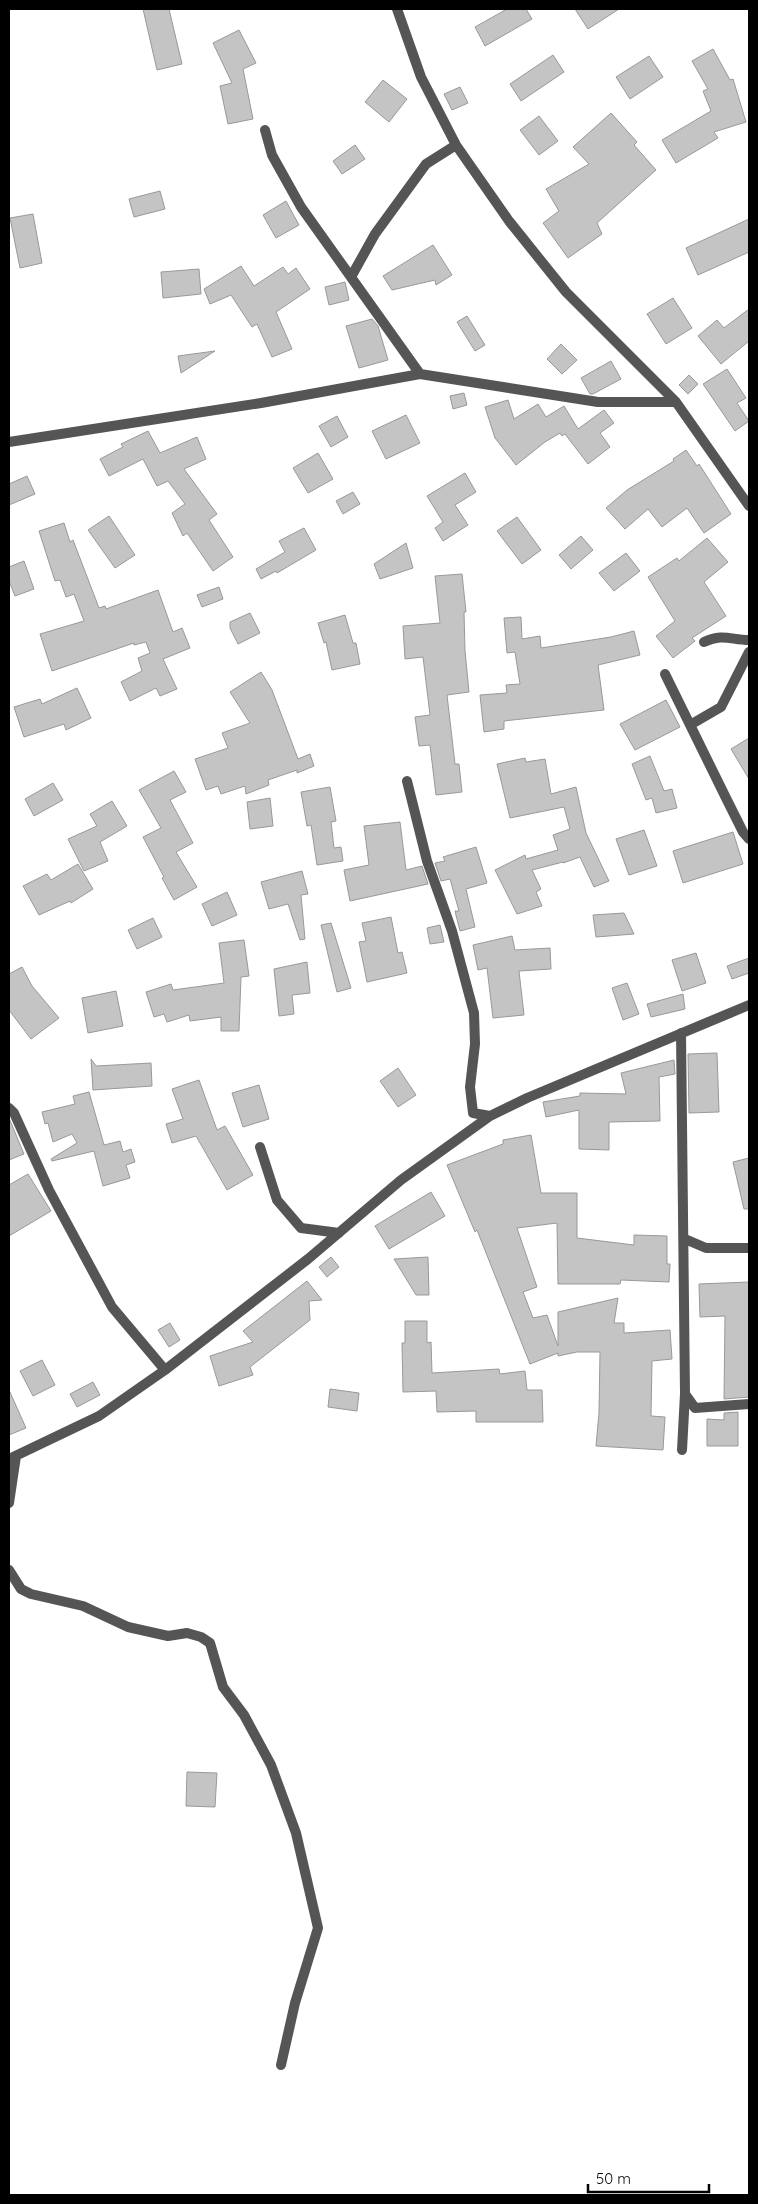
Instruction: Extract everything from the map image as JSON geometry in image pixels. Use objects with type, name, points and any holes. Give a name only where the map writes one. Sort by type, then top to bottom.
[{"type":"street","points":[[397,9],[421,77],[456,145],[509,221],[566,292],[676,402],[749,506]]},
{"type":"street","points":[[265,130],[272,155],[301,207],[420,374]]},
{"type":"street","points":[[350,277],[374,234],[426,164],[456,145]]},
{"type":"street","points":[[9,442],[261,403],[420,374],[598,402],[676,402]]},
{"type":"street","points":[[704,642],[725,636],[737,640],[749,640]]},
{"type":"street","points":[[690,725],[722,707],[749,652]]},
{"type":"street","points":[[665,674],[743,832],[749,839]]},
{"type":"street","points":[[407,781],[427,861],[452,931],[474,1013],[475,1044],[470,1087],[473,1113],[490,1116]]},
{"type":"street","points":[[9,1503],[12,1458],[99,1416],[165,1370],[339,1233],[401,1180],[490,1116],[527,1098],[749,1004]]},
{"type":"street","points":[[681,1033],[685,1394],[682,1450]]},
{"type":"street","points":[[9,1108],[14,1113],[49,1190],[112,1307],[165,1370]]},
{"type":"street","points":[[260,1147],[276,1200],[301,1228],[339,1233]]},
{"type":"street","points":[[684,1239],[706,1248],[749,1248]]},
{"type":"street","points":[[685,1394],[695,1408],[749,1404]]},
{"type":"street","points":[[9,1570],[21,1589],[31,1594],[83,1606],[128,1626],[142,1630],[168,1636],[187,1633],[200,1637],[210,1643],[216,1658],[218,1673],[223,1687],[244,1715],[271,1765],[296,1832],[318,1928],[295,2003],[281,2065]]},
{"type":"building","points":[[143,9],[169,9],[182,64],[157,70]]},
{"type":"building","points":[[507,9],[526,9],[532,19],[485,46],[475,27]]},
{"type":"building","points":[[575,9],[619,9],[588,29]]},
{"type":"building","points":[[239,30],[256,63],[243,69],[253,119],[228,124],[220,86],[232,83],[213,43]]},
{"type":"building","points":[[713,49],[730,80],[733,79],[746,122],[714,132],[718,138],[676,163],[662,140],[711,111],[703,91],[708,89],[692,61]]},
{"type":"building","points":[[553,55],[564,72],[521,101],[510,84]]},
{"type":"building","points":[[649,56],[663,77],[630,99],[616,77]]},
{"type":"building","points":[[383,80],[407,99],[389,122],[365,102]]},
{"type":"building","points":[[460,87],[468,103],[452,110],[444,94]]},
{"type":"building","points":[[611,113],[637,142],[634,145],[656,170],[597,223],[602,234],[568,258],[543,223],[559,211],[546,189],[589,164],[573,147]]},
{"type":"building","points":[[539,116],[558,141],[539,155],[520,130]]},
{"type":"building","points":[[355,145],[365,159],[342,174],[333,161]]},
{"type":"building","points":[[160,191],[165,209],[134,217],[129,199]]},
{"type":"building","points":[[286,201],[299,225],[276,238],[263,215]]},
{"type":"building","points":[[33,214],[42,263],[20,268],[10,218]]},
{"type":"building","points":[[749,219],[749,252],[698,275],[686,248]]},
{"type":"building","points":[[433,245],[452,275],[436,285],[435,280],[392,290],[383,276]]},
{"type":"building","points":[[241,266],[254,286],[283,267],[288,274],[296,268],[310,289],[276,312],[292,349],[272,357],[257,324],[252,327],[231,295],[210,304],[204,289]]},
{"type":"building","points":[[199,269],[201,294],[163,298],[161,272]]},
{"type":"building","points":[[345,282],[349,300],[329,305],[325,287]]},
{"type":"building","points":[[673,298],[692,328],[666,344],[647,314]]},
{"type":"building","points":[[749,309],[749,341],[721,364],[698,336],[717,320],[724,328]]},
{"type":"building","points":[[467,316],[485,345],[475,351],[457,322]]},
{"type":"building","points":[[372,319],[378,326],[388,360],[359,368],[346,326]]},
{"type":"building","points":[[561,344],[577,360],[562,374],[547,359]]},
{"type":"building","points":[[215,351],[181,373],[178,356]]},
{"type":"building","points":[[611,361],[621,379],[590,394],[581,378]]},
{"type":"building","points":[[727,369],[746,398],[737,403],[749,421],[735,431],[703,384]]},
{"type":"building","points":[[689,375],[698,384],[688,394],[679,385]]},
{"type":"building","points":[[464,393],[467,405],[453,409],[450,396]]},
{"type":"building","points":[[508,400],[514,419],[538,404],[546,417],[564,406],[578,429],[604,410],[614,423],[600,433],[610,447],[588,464],[565,434],[562,436],[560,433],[545,442],[516,465],[495,438],[485,407]]},
{"type":"building","points":[[406,415],[420,443],[386,459],[372,431]]},
{"type":"building","points":[[337,416],[348,437],[331,447],[319,426]]},
{"type":"building","points":[[148,431],[160,453],[197,437],[206,459],[184,469],[217,514],[209,520],[233,557],[213,571],[187,533],[183,536],[172,513],[185,504],[168,481],[157,486],[143,459],[109,476],[100,459],[123,447],[121,444]]},
{"type":"building","points":[[686,450],[697,466],[699,464],[731,514],[704,533],[687,508],[662,527],[648,509],[625,529],[606,508],[627,490],[674,461],[673,459]]},
{"type":"building","points":[[318,453],[333,479],[308,493],[293,468]]},
{"type":"building","points":[[465,473],[476,492],[455,505],[468,525],[443,541],[435,528],[443,522],[427,496]]},
{"type":"building","points":[[27,476],[35,494],[9,505],[9,484]]},
{"type":"building","points":[[353,492],[360,504],[343,514],[336,501]]},
{"type":"building","points":[[109,516],[135,555],[115,568],[88,530]]},
{"type":"building","points":[[517,517],[541,550],[522,564],[497,531]]},
{"type":"building","points":[[64,523],[70,542],[73,540],[99,608],[105,606],[106,609],[158,590],[173,632],[182,628],[190,648],[163,659],[177,689],[160,696],[156,688],[130,701],[121,682],[142,671],[138,658],[150,653],[146,642],[134,645],[134,643],[52,671],[40,634],[84,621],[74,594],[66,597],[60,580],[55,581],[39,531]]},
{"type":"building","points":[[304,528],[316,550],[277,573],[276,571],[261,579],[256,569],[285,552],[279,541]]},
{"type":"building","points":[[581,536],[593,550],[571,569],[559,555]]},
{"type":"building","points":[[707,538],[728,562],[704,582],[726,616],[692,638],[695,641],[673,658],[656,636],[675,621],[648,577],[677,558],[679,561]]},
{"type":"building","points":[[406,543],[413,568],[380,579],[374,564]]},
{"type":"building","points":[[626,553],[640,571],[614,591],[599,573]]},
{"type":"building","points":[[24,561],[34,589],[15,596],[9,581],[9,567]]},
{"type":"building","points":[[462,574],[466,612],[464,612],[465,651],[469,692],[447,695],[455,764],[459,764],[462,792],[436,795],[430,745],[419,746],[415,717],[430,715],[423,657],[405,659],[403,626],[440,623],[435,576]]},
{"type":"building","points":[[219,587],[223,599],[202,607],[197,595]]},
{"type":"building","points":[[250,613],[260,633],[238,644],[230,628],[230,622]]},
{"type":"building","points":[[345,615],[353,643],[356,643],[360,664],[332,670],[326,642],[324,643],[318,623]]},
{"type":"building","points":[[521,617],[522,639],[540,636],[541,648],[611,637],[634,631],[640,655],[598,665],[604,710],[504,721],[504,729],[484,732],[480,695],[507,693],[506,685],[520,684],[515,652],[507,653],[504,618]]},
{"type":"building","points":[[261,672],[272,690],[298,759],[310,754],[314,766],[297,773],[297,770],[268,780],[269,785],[246,794],[245,786],[221,794],[218,786],[206,790],[195,759],[228,748],[222,733],[250,723],[230,692]]},
{"type":"building","points":[[77,688],[91,718],[66,730],[64,724],[24,737],[14,707],[40,699],[42,704]]},
{"type":"building","points":[[666,700],[680,727],[635,750],[620,724]]},
{"type":"building","points":[[749,738],[749,779],[731,749]]},
{"type":"building","points":[[650,756],[664,791],[672,789],[677,808],[656,813],[652,798],[646,800],[632,764]]},
{"type":"building","points":[[525,758],[526,762],[545,759],[551,794],[576,787],[586,833],[609,881],[594,887],[580,857],[532,870],[541,889],[536,892],[542,906],[517,914],[495,870],[525,855],[526,859],[558,850],[553,835],[570,829],[564,807],[510,818],[497,764]]},
{"type":"building","points":[[174,771],[186,792],[170,800],[193,843],[176,852],[197,887],[174,900],[143,837],[161,828],[139,790]]},
{"type":"building","points":[[53,783],[63,800],[34,816],[25,799]]},
{"type":"building","points":[[330,787],[336,821],[331,822],[334,848],[341,847],[343,861],[317,865],[311,825],[307,826],[301,792]]},
{"type":"building","points":[[270,798],[273,826],[250,829],[247,802]]},
{"type":"building","points":[[112,801],[127,826],[100,842],[108,861],[84,871],[68,839],[97,826],[90,814]]},
{"type":"building","points":[[400,822],[406,870],[422,866],[428,884],[350,901],[344,870],[369,865],[364,826]]},
{"type":"building","points":[[644,830],[657,866],[629,875],[616,839]]},
{"type":"building","points":[[733,832],[743,864],[683,883],[673,851]]},
{"type":"building","points":[[476,847],[487,883],[466,889],[475,927],[460,931],[455,911],[459,911],[450,879],[441,881],[435,863],[445,861],[443,857]]},
{"type":"building","points":[[78,864],[93,889],[71,903],[70,901],[39,915],[23,886],[47,874],[51,880]]},
{"type":"building","points":[[302,871],[308,894],[301,895],[305,939],[300,940],[288,904],[269,909],[261,882]]},
{"type":"building","points":[[227,892],[237,915],[212,926],[202,904]]},
{"type":"building","points":[[624,913],[634,934],[596,937],[593,915]]},
{"type":"building","points":[[391,917],[398,953],[402,952],[407,973],[367,982],[359,942],[366,941],[362,923]]},
{"type":"building","points":[[153,918],[162,937],[137,949],[128,930]]},
{"type":"building","points":[[331,923],[351,988],[337,992],[321,925]]},
{"type":"building","points":[[440,925],[444,942],[430,944],[427,928]]},
{"type":"building","points":[[512,936],[515,950],[550,948],[551,969],[519,971],[524,1015],[493,1018],[487,968],[478,970],[473,945]]},
{"type":"building","points":[[244,940],[249,976],[241,977],[239,1031],[221,1031],[221,1017],[190,1021],[189,1015],[167,1022],[164,1014],[154,1017],[146,992],[171,984],[173,990],[224,983],[219,943]]},
{"type":"building","points":[[696,953],[706,983],[682,991],[672,960]]},
{"type":"building","points":[[749,958],[749,973],[732,979],[727,966]]},
{"type":"building","points":[[307,962],[310,993],[292,995],[294,1014],[279,1016],[274,969]]},
{"type":"building","points":[[22,967],[32,986],[59,1018],[31,1039],[9,1010],[9,974]]},
{"type":"building","points":[[627,983],[639,1014],[623,1020],[612,988]]},
{"type":"building","points":[[116,991],[123,1026],[88,1033],[82,998]]},
{"type":"building","points":[[683,994],[685,1009],[651,1017],[647,1004]]},
{"type":"building","points":[[717,1053],[719,1112],[689,1113],[688,1054]]},
{"type":"building","points":[[91,1059],[96,1066],[151,1063],[152,1086],[93,1090]]},
{"type":"building","points":[[674,1060],[675,1074],[659,1077],[660,1121],[609,1122],[609,1150],[579,1149],[579,1110],[546,1117],[543,1102],[580,1096],[580,1093],[626,1094],[621,1073]]},
{"type":"building","points":[[398,1068],[416,1095],[398,1107],[380,1081]]},
{"type":"building","points":[[199,1080],[217,1130],[225,1126],[253,1175],[227,1190],[196,1136],[172,1143],[166,1124],[183,1119],[172,1089]]},
{"type":"building","points":[[259,1085],[269,1119],[243,1127],[232,1093]]},
{"type":"building","points":[[89,1092],[104,1145],[120,1141],[123,1152],[131,1149],[135,1162],[126,1165],[130,1178],[103,1186],[94,1151],[52,1161],[51,1159],[77,1143],[72,1134],[53,1142],[48,1123],[45,1124],[42,1112],[75,1104],[73,1096]]},
{"type":"building","points":[[9,1118],[24,1154],[9,1160]]},
{"type":"building","points":[[531,1135],[541,1193],[577,1193],[577,1238],[634,1245],[634,1235],[667,1236],[667,1264],[670,1264],[669,1282],[621,1280],[620,1284],[558,1284],[557,1223],[517,1228],[537,1287],[523,1292],[533,1318],[547,1315],[558,1346],[558,1312],[618,1298],[614,1323],[624,1323],[624,1333],[670,1330],[672,1359],[652,1361],[651,1416],[665,1417],[663,1450],[596,1446],[599,1413],[600,1352],[577,1352],[558,1356],[558,1353],[530,1364],[477,1230],[475,1232],[447,1165],[503,1144],[503,1140]]},
{"type":"building","points":[[749,1158],[749,1209],[744,1209],[733,1162]]},
{"type":"building","points":[[28,1174],[51,1211],[9,1236],[9,1185]]},
{"type":"building","points":[[431,1192],[445,1216],[389,1249],[375,1226]]},
{"type":"building","points":[[331,1257],[339,1267],[327,1277],[319,1267]]},
{"type":"building","points":[[428,1257],[429,1295],[416,1295],[394,1259]]},
{"type":"building","points":[[307,1281],[322,1300],[309,1301],[310,1320],[250,1367],[253,1375],[219,1386],[210,1356],[253,1342],[243,1331]]},
{"type":"building","points":[[749,1282],[749,1397],[724,1399],[725,1316],[700,1317],[699,1284]]},
{"type":"building","points":[[405,1321],[427,1321],[427,1343],[431,1342],[432,1373],[499,1369],[500,1374],[525,1371],[527,1390],[542,1390],[543,1422],[476,1422],[476,1411],[437,1412],[436,1391],[403,1392],[402,1343],[405,1343]]},
{"type":"building","points":[[170,1323],[180,1340],[169,1347],[158,1330]]},
{"type":"building","points":[[42,1360],[55,1385],[33,1396],[20,1371]]},
{"type":"building","points":[[93,1382],[100,1395],[77,1407],[70,1394]]},
{"type":"building","points":[[330,1389],[359,1393],[357,1411],[328,1407]]},
{"type":"building","points":[[9,1390],[26,1428],[9,1435]]},
{"type":"building","points":[[738,1412],[738,1446],[707,1446],[707,1419],[724,1420],[724,1413]]},
{"type":"building","points":[[187,1772],[217,1773],[215,1807],[186,1806]]}]
